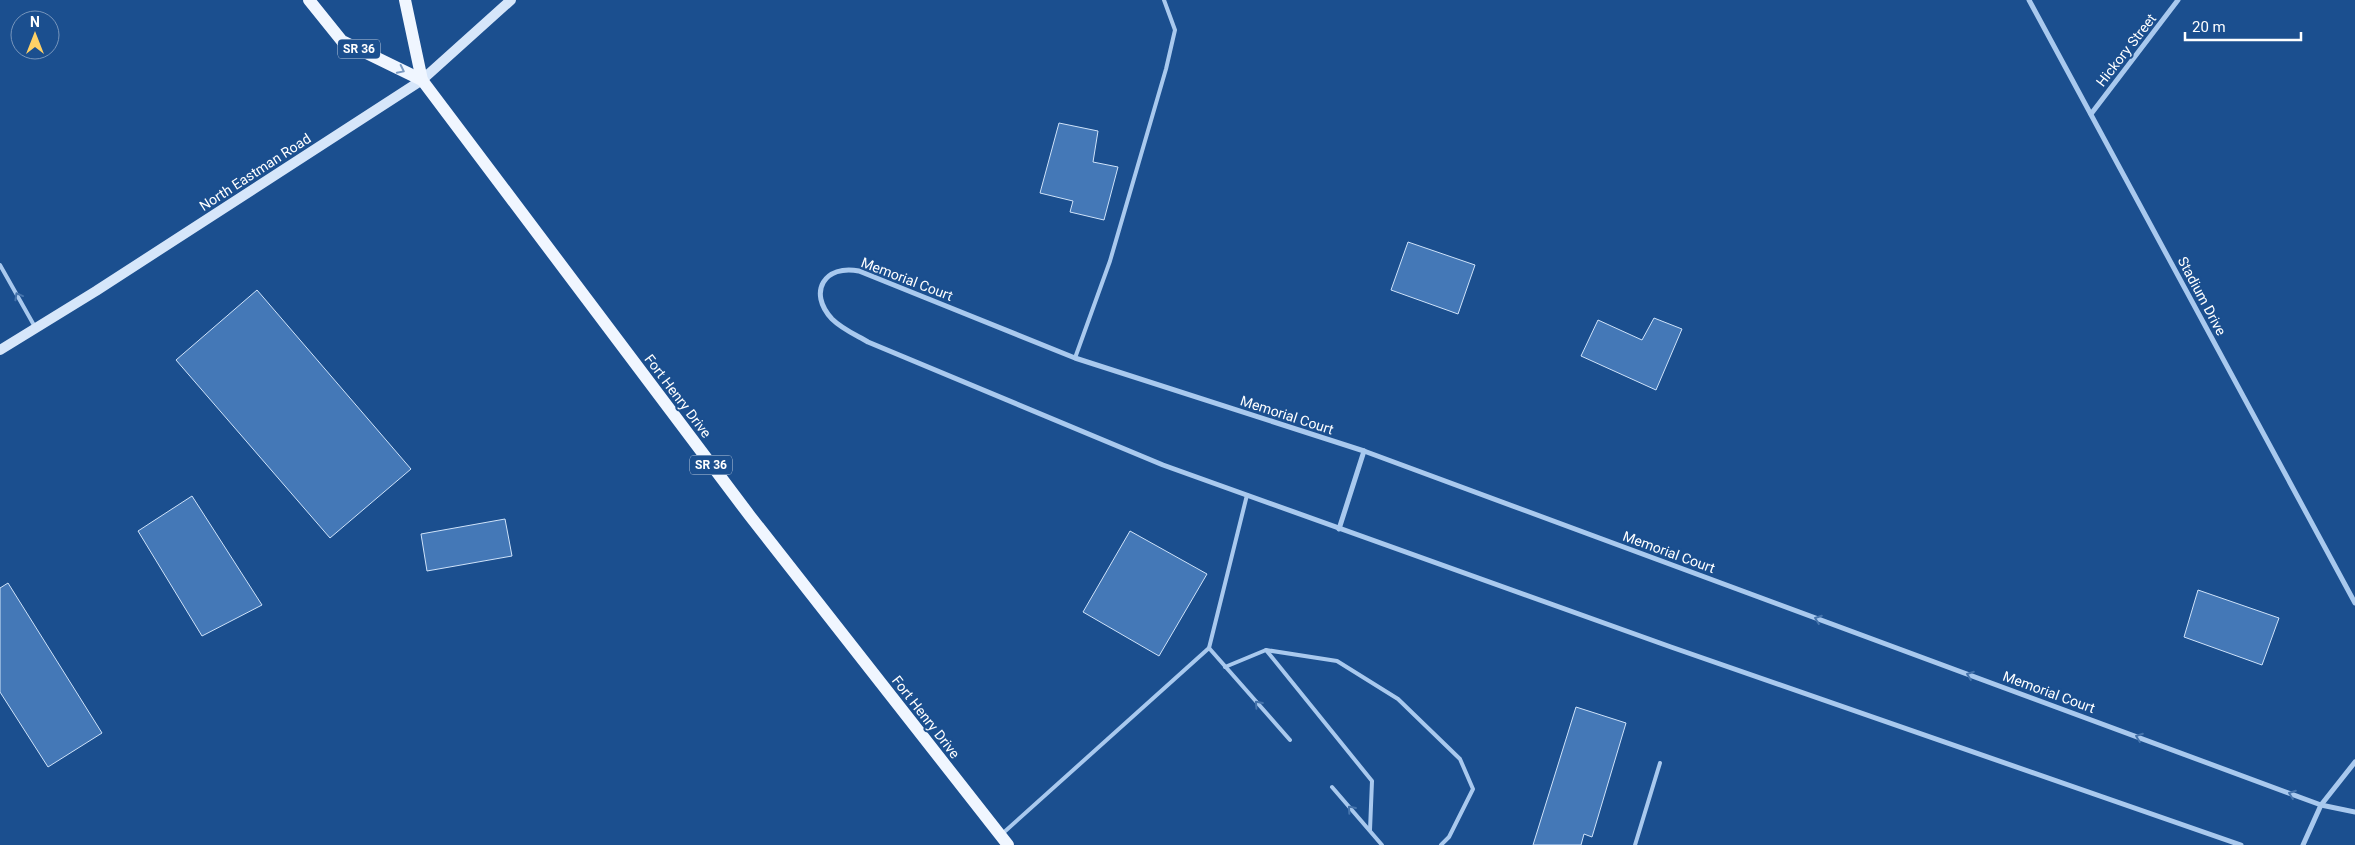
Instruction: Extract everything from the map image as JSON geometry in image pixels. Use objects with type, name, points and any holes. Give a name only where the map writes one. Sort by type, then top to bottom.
[{"type":"main road","name":"Fort Henry Drive","points":[[309,0],[342,41],[422,80]]},
{"type":"main road","name":"Fort Henry Drive","points":[[405,0],[422,80],[750,516],[1004,840]]},
{"type":"main road","name":"North Eastman Road","points":[[0,350],[96,291],[422,80],[511,0]]},
{"type":"street","name":"Stadium Drive","points":[[2029,0],[2355,603]]},
{"type":"street","name":"Hickory Street","points":[[2091,114],[2178,0]]},
{"type":"street","name":"Memorial Court","points":[[2242,845],[1339,529],[1163,465],[868,342],[847,331],[831,318],[822,303],[820,290],[824,280],[834,272],[847,269],[860,271],[1075,358],[1364,451],[2321,805],[2355,812]]},
{"type":"street","points":[[1339,529],[1364,451]]},
{"type":"street","points":[[2303,845],[2321,805],[2355,762]]},
{"type":"lane","points":[[1075,358],[1110,261],[1166,69],[1175,30],[1164,0]]},
{"type":"lane","points":[[0,265],[35,327]]},
{"type":"lane","points":[[1004,840],[1209,648],[1247,495]]},
{"type":"lane","points":[[1209,648],[1290,740]]},
{"type":"lane","points":[[1225,667],[1266,650],[1337,661],[1398,700],[1460,760],[1472,789],[1449,838],[1441,845]]},
{"type":"lane","points":[[1266,650],[1372,781],[1370,830]]},
{"type":"lane","points":[[1635,845],[1660,763]]},
{"type":"lane","points":[[1332,787],[1382,845]]},
{"type":"building","points":[[1059,123],[1098,131],[1093,162],[1118,167],[1104,220],[1070,212],[1073,201],[1040,193]]},
{"type":"building","points":[[1408,242],[1475,265],[1458,314],[1391,290]]},
{"type":"building","points":[[257,290],[411,469],[330,538],[176,360]]},
{"type":"building","points":[[1654,318],[1682,329],[1656,390],[1581,356],[1598,320],[1642,340]]},
{"type":"building","points":[[192,496],[262,605],[202,636],[138,531]]},
{"type":"building","points":[[505,519],[512,556],[427,571],[421,534]]},
{"type":"building","points":[[1130,531],[1207,574],[1159,656],[1083,612]]},
{"type":"building","points":[[8,583],[102,733],[48,767],[0,692],[0,588]]},
{"type":"building","points":[[2198,590],[2279,618],[2262,665],[2184,637]]},
{"type":"building","points":[[1576,707],[1626,723],[1592,837],[1584,834],[1581,845],[1533,845]]}]
